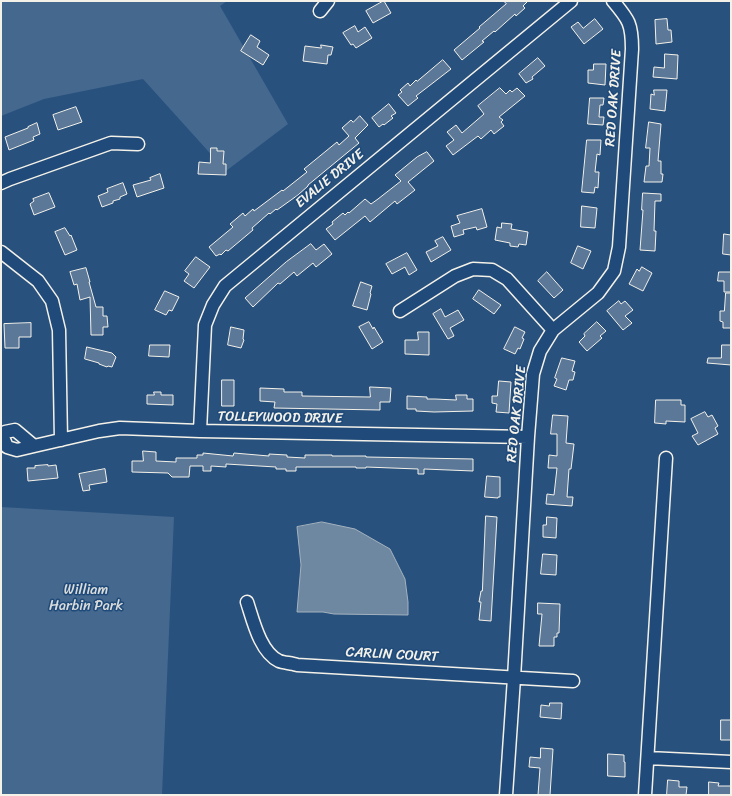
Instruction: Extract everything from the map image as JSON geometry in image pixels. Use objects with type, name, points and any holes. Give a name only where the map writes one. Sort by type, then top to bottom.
[{"type":"street","points":[[320,11],[328,1]]},
{"type":"street","name":"EVALIE DRIVE","points":[[200,431],[206,325],[213,305],[225,286],[571,1]]},
{"type":"street","name":"RED OAK DRIVE","points":[[506,795],[533,374],[540,351],[553,330],[598,293],[614,272],[619,247],[632,30],[625,15],[613,1]]},
{"type":"street","points":[[1,183],[111,143],[138,144]]},
{"type":"street","points":[[1,252],[38,281],[52,300],[59,330],[61,440]]},
{"type":"street","points":[[400,311],[455,276],[473,269],[492,270],[507,279],[553,330]]},
{"type":"street","name":"TOLLEYWOOD DRIVE","points":[[34,446],[99,431],[120,428],[200,431],[528,436]]},
{"type":"street","points":[[645,795],[666,458]]},
{"type":"street","name":"CARLIN COURT","points":[[247,602],[260,640],[268,652],[278,660],[297,665],[573,681]]},
{"type":"street","points":[[648,758],[731,762]]},
{"type":"green space","points":[[1,1],[227,1],[220,6],[288,124],[226,171],[143,79],[44,99],[1,116]]},
{"type":"green space","name":"William Harbin Park","points":[[1,507],[174,517],[162,795],[1,795]]},
{"type":"shaded area","points":[[322,522],[355,529],[390,549],[405,579],[408,615],[297,612],[301,565],[297,527]]},
{"type":"building","points":[[384,1],[391,13],[373,23],[366,11]]},
{"type":"building","points":[[504,1],[528,1],[523,6],[525,8],[516,16],[515,14],[495,32],[494,31],[482,41],[484,42],[462,60],[454,50],[506,4]]},
{"type":"building","points":[[595,19],[603,29],[584,44],[571,27],[578,22],[583,28]]},
{"type":"building","points":[[667,19],[668,30],[671,30],[672,42],[656,44],[655,20]]},
{"type":"building","points":[[355,26],[358,32],[365,27],[372,38],[356,48],[353,44],[351,45],[343,33]]},
{"type":"building","points":[[251,35],[260,41],[257,47],[269,55],[263,65],[241,51]]},
{"type":"building","points":[[321,45],[333,47],[331,55],[328,55],[327,64],[303,61],[305,46],[321,48]]},
{"type":"building","points":[[665,54],[678,55],[677,79],[653,77],[654,67],[664,68]]},
{"type":"building","points":[[538,58],[545,66],[532,77],[533,79],[526,83],[519,74]]},
{"type":"building","points":[[443,60],[451,69],[416,96],[418,98],[408,106],[398,95],[402,92],[400,90],[408,83],[410,86]]},
{"type":"building","points":[[594,64],[606,64],[605,85],[588,83],[588,70],[593,70]]},
{"type":"building","points":[[500,88],[506,94],[510,90],[512,92],[517,88],[525,96],[499,117],[503,120],[501,122],[504,126],[494,134],[491,130],[481,139],[478,136],[453,155],[446,146],[454,140],[447,132],[456,125],[462,133],[484,114],[478,106]]},
{"type":"building","points":[[654,90],[667,90],[665,111],[650,109],[651,94],[654,95]]},
{"type":"building","points":[[590,98],[604,98],[603,105],[600,105],[599,117],[604,117],[603,125],[588,124]]},
{"type":"building","points":[[389,104],[396,113],[391,116],[393,118],[379,127],[372,118]]},
{"type":"building","points":[[76,107],[82,122],[58,130],[53,115]]},
{"type":"building","points":[[360,116],[368,125],[355,138],[359,143],[298,195],[277,210],[276,209],[270,214],[269,213],[252,228],[253,230],[228,251],[226,250],[221,255],[216,256],[209,247],[233,227],[230,224],[243,213],[245,216],[253,209],[254,211],[307,172],[304,169],[337,142],[339,145],[349,136],[342,128],[351,120],[353,122]]},
{"type":"building","points":[[649,122],[661,124],[658,161],[661,161],[661,174],[663,174],[662,182],[644,182],[646,166],[649,166],[650,148],[646,148]]},
{"type":"building","points":[[37,123],[40,134],[33,137],[34,140],[9,150],[5,137]]},
{"type":"building","points":[[587,140],[601,140],[600,155],[597,154],[595,172],[599,172],[598,188],[595,187],[594,193],[582,192]]},
{"type":"building","points":[[211,148],[217,148],[217,151],[224,151],[223,164],[226,164],[226,175],[198,174],[199,162],[210,163]]},
{"type":"building","points":[[427,152],[434,161],[408,182],[415,190],[397,204],[395,201],[370,222],[365,216],[335,240],[326,229],[333,224],[332,222],[343,213],[345,215],[348,212],[349,213],[365,199],[371,204],[378,199],[401,181],[395,175],[417,157]]},
{"type":"building","points":[[160,174],[164,188],[137,197],[133,185],[151,180],[150,178]]},
{"type":"building","points":[[123,183],[127,194],[120,197],[120,199],[113,201],[113,203],[102,207],[98,196],[108,192],[107,189]]},
{"type":"building","points":[[49,193],[55,207],[34,215],[30,204],[34,201],[33,199]]},
{"type":"building","points":[[643,193],[661,194],[661,201],[655,201],[655,251],[640,250]]},
{"type":"building","points":[[582,206],[597,208],[595,228],[581,227]]},
{"type":"building","points":[[482,209],[487,227],[477,230],[476,227],[463,230],[464,234],[454,237],[451,226],[460,223],[457,216]]},
{"type":"building","points":[[502,223],[512,224],[511,229],[528,232],[526,245],[519,244],[518,247],[510,246],[510,243],[495,240],[497,227],[501,228]]},
{"type":"building","points":[[65,228],[70,236],[71,235],[77,250],[65,255],[55,232]]},
{"type":"building","points":[[724,234],[731,235],[731,255],[723,254]]},
{"type":"building","points":[[443,237],[451,250],[431,262],[426,252],[438,246],[435,241]]},
{"type":"building","points":[[311,244],[316,250],[324,244],[332,254],[316,267],[313,263],[297,276],[294,272],[280,284],[278,283],[253,307],[245,298],[286,262]]},
{"type":"building","points":[[578,246],[591,251],[583,269],[571,263]]},
{"type":"building","points":[[407,253],[417,270],[409,275],[405,267],[392,274],[386,264]]},
{"type":"building","points":[[196,257],[210,267],[194,288],[184,281],[189,274],[185,271]]},
{"type":"building","points":[[642,267],[652,273],[643,291],[629,284],[637,269],[639,271]]},
{"type":"building","points":[[86,268],[96,307],[103,307],[103,316],[107,316],[108,327],[103,327],[103,335],[91,335],[90,297],[80,300],[77,284],[74,285],[70,272]]},
{"type":"building","points":[[547,272],[563,290],[554,298],[538,281]]},
{"type":"building","points":[[719,272],[731,272],[731,292],[724,292],[724,281],[718,281]]},
{"type":"building","points":[[361,282],[372,286],[367,310],[353,306]]},
{"type":"building","points":[[479,290],[501,305],[494,314],[473,299]]},
{"type":"building","points":[[165,291],[179,297],[172,311],[169,310],[166,315],[155,310]]},
{"type":"building","points":[[726,293],[731,293],[731,328],[723,328],[723,322],[720,321],[720,311],[724,311]]},
{"type":"building","points":[[619,301],[621,304],[625,301],[633,310],[625,316],[632,323],[623,330],[607,311]]},
{"type":"building","points":[[441,309],[445,317],[458,310],[464,320],[450,328],[454,336],[448,339],[433,314]]},
{"type":"building","points":[[369,322],[373,329],[374,327],[383,342],[372,349],[359,327]]},
{"type":"building","points":[[597,322],[606,331],[600,336],[602,338],[587,351],[579,342],[585,336],[584,334]]},
{"type":"building","points":[[31,323],[31,337],[19,337],[19,348],[5,348],[4,324]]},
{"type":"building","points":[[231,327],[244,330],[244,340],[241,348],[228,345]]},
{"type":"building","points":[[515,327],[525,332],[520,349],[518,348],[515,354],[504,349]]},
{"type":"building","points":[[418,332],[429,332],[429,355],[405,354],[405,340],[418,340]]},
{"type":"building","points":[[150,345],[170,345],[169,357],[149,356]]},
{"type":"building","points":[[722,345],[731,345],[731,365],[707,363],[708,358],[721,358]]},
{"type":"building","points":[[87,347],[112,353],[116,357],[112,367],[107,367],[85,359]]},
{"type":"building","points":[[562,358],[575,361],[572,371],[575,372],[573,380],[569,380],[566,390],[554,386],[557,379],[555,378]]},
{"type":"building","points":[[222,380],[234,380],[234,406],[222,406]]},
{"type":"building","points":[[499,381],[511,382],[509,413],[496,412],[497,404],[492,403],[492,396],[497,396]]},
{"type":"building","points":[[370,387],[391,388],[390,402],[380,402],[380,410],[274,408],[275,402],[260,401],[260,388],[284,389],[284,392],[302,392],[302,396],[370,397]]},
{"type":"building","points":[[154,392],[161,392],[161,395],[173,395],[173,405],[147,404],[147,395],[154,395]]},
{"type":"building","points":[[456,395],[467,395],[467,399],[473,399],[473,411],[434,412],[407,409],[407,396],[427,397],[427,399],[456,400]]},
{"type":"building","points":[[656,400],[681,400],[681,405],[685,405],[685,422],[666,421],[666,424],[655,423]]},
{"type":"building","points":[[705,412],[708,417],[712,415],[718,426],[715,428],[718,434],[698,445],[692,436],[698,433],[691,419]]},
{"type":"building","points":[[553,415],[568,416],[566,443],[574,444],[571,469],[569,469],[567,497],[573,497],[572,506],[546,504],[547,494],[554,495],[557,468],[548,468],[549,455],[557,456],[557,434],[551,434]]},
{"type":"building","points":[[143,451],[156,452],[156,461],[176,462],[176,458],[197,458],[197,455],[203,455],[203,453],[233,456],[234,453],[269,456],[269,454],[305,458],[305,455],[332,455],[473,459],[473,471],[424,469],[424,474],[418,474],[418,469],[296,467],[296,471],[286,471],[286,469],[276,469],[276,467],[226,464],[226,467],[211,466],[211,471],[203,471],[203,466],[190,466],[189,477],[172,477],[168,473],[132,472],[132,461],[143,461]]},
{"type":"building","points":[[56,465],[58,478],[28,481],[27,468]]},
{"type":"building","points":[[105,469],[107,482],[89,485],[90,490],[83,491],[79,474]]},
{"type":"building","points":[[487,476],[500,477],[500,497],[485,497]]},
{"type":"building","points":[[486,516],[497,517],[491,621],[479,620],[481,602],[479,602],[482,591]]},
{"type":"building","points":[[547,517],[557,518],[556,538],[543,537],[543,525],[546,525]]},
{"type":"building","points":[[543,554],[557,555],[556,575],[541,574]]},
{"type":"building","points":[[538,603],[560,604],[559,633],[557,633],[557,637],[554,637],[554,646],[539,646],[542,614],[538,614]]},
{"type":"building","points":[[550,703],[562,703],[561,719],[540,717],[541,705],[549,706]]},
{"type":"building","points":[[721,720],[731,720],[731,740],[721,740]]},
{"type":"building","points":[[541,748],[553,749],[550,795],[538,795],[540,768],[529,767],[530,757],[540,758]]},
{"type":"building","points":[[608,754],[624,755],[625,777],[608,776]]},
{"type":"building","points":[[668,780],[679,781],[679,787],[687,787],[686,795],[667,795]]},
{"type":"building","points":[[709,782],[719,783],[718,786],[731,786],[731,795],[709,795]]}]
